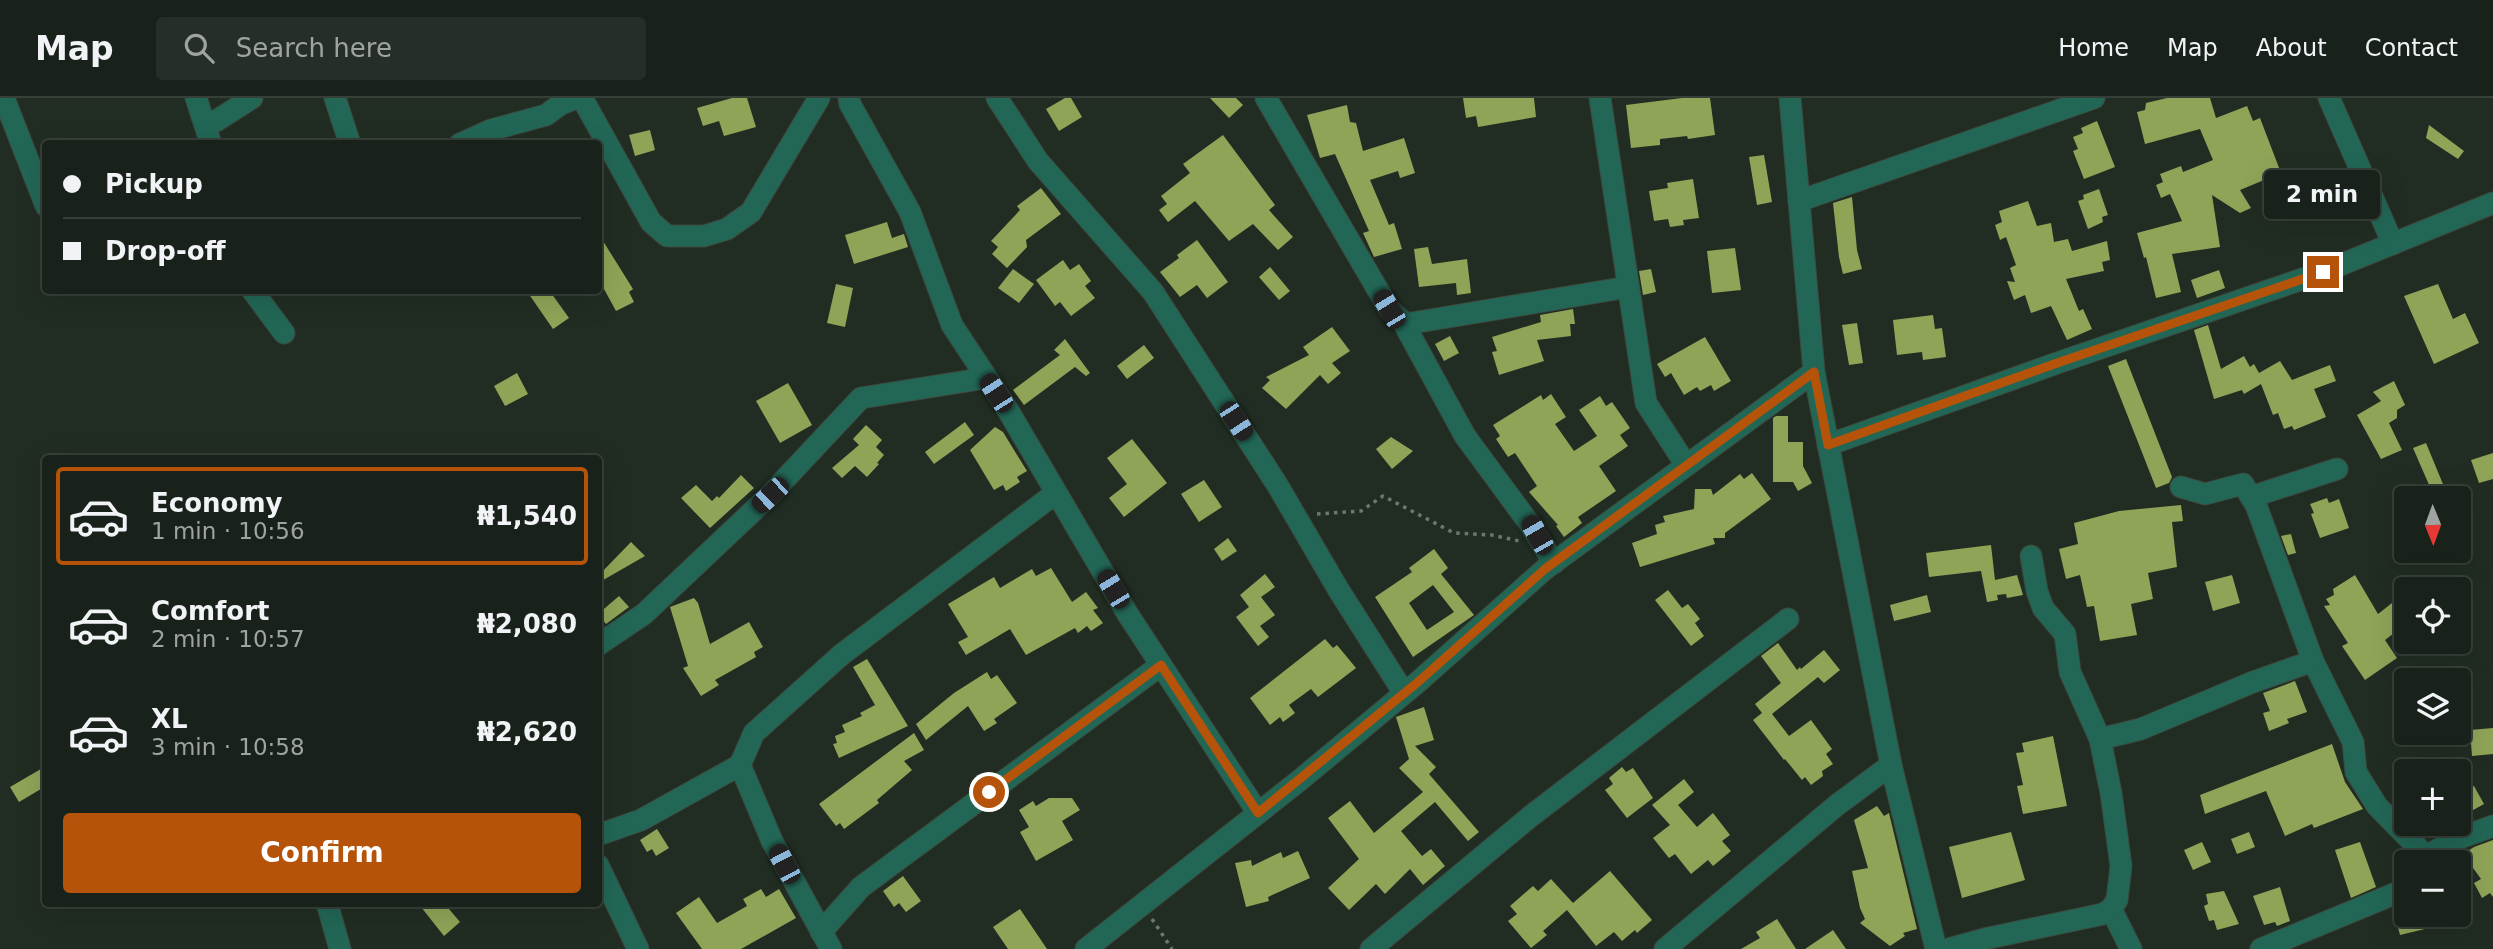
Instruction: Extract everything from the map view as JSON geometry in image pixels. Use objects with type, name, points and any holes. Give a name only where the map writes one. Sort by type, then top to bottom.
[{"type":"street","points":[[196,98],[208,134]]},
{"type":"street","points":[[208,134],[216,121],[252,98]]},
{"type":"street","points":[[335,98],[349,140]]},
{"type":"street","points":[[469,140],[491,130],[546,115],[561,104],[577,98]]},
{"type":"street","points":[[582,98],[651,222],[667,236],[704,236],[727,229],[751,212],[819,98]]},
{"type":"street","points":[[849,98],[910,212],[952,326],[1127,613],[1258,813]]},
{"type":"street","points":[[997,98],[1038,161],[1153,292],[1404,693]]},
{"type":"street","points":[[1266,98],[1389,309],[1403,322],[1465,436],[1529,523],[1549,555]]},
{"type":"street","points":[[1601,98],[1646,402],[1686,465]]},
{"type":"street","points":[[1790,98],[1814,372],[1891,765],[1936,949]]},
{"type":"street","points":[[1799,201],[2094,98]]},
{"type":"street","points":[[2329,98],[2392,244]]},
{"type":"street","points":[[3,100],[42,196]]},
{"type":"street","points":[[1828,445],[2323,272],[2493,203]]},
{"type":"street","points":[[1403,322],[1406,324],[1628,287]]},
{"type":"street","points":[[255,294],[284,333]]},
{"type":"street","points":[[1086,949],[1404,693],[1549,555],[1686,465],[1814,372]]},
{"type":"street","points":[[602,642],[644,614],[770,495],[861,398],[986,378]]},
{"type":"street","points":[[2251,497],[2337,469]]},
{"type":"street","points":[[2181,487],[2205,494],[2243,484],[2251,497],[2313,661],[2353,742],[2356,772],[2377,806],[2418,850]]},
{"type":"street","points":[[602,834],[641,820],[740,765],[754,733],[841,655],[1056,493]]},
{"type":"street","points":[[1948,949],[2104,914],[2111,909],[2119,893],[2121,866],[2100,739],[2070,672],[2065,634],[2043,608],[2031,556]]},
{"type":"street","points":[[1371,949],[1531,816],[1788,619]]},
{"type":"street","points":[[2100,739],[2141,729],[2253,682],[2313,661]]},
{"type":"street","points":[[740,765],[772,841],[826,940],[861,887],[1161,665]]},
{"type":"street","points":[[1665,949],[1837,805],[1891,765]]},
{"type":"street","points":[[2440,850],[2457,839],[2493,826]]},
{"type":"street","points":[[602,873],[638,949]]},
{"type":"street","points":[[2261,949],[2394,894]]},
{"type":"street","points":[[328,907],[341,949]]},
{"type":"street","points":[[2111,909],[2131,949]]},
{"type":"path","points":[[1294,514],[1362,511],[1382,496],[1454,533],[1492,535],[1549,555]]},
{"type":"path","points":[[1142,904],[1172,949]]},
{"type":"building","points":[[732,98],[747,98],[756,127],[724,136],[719,121],[703,126],[697,108]]},
{"type":"building","points":[[1065,98],[1071,98],[1082,117],[1059,131],[1046,109]]},
{"type":"building","points":[[1210,98],[1236,98],[1243,105],[1229,118]]},
{"type":"building","points":[[1463,98],[1534,98],[1536,117],[1478,127],[1476,116],[1466,118]]},
{"type":"building","points":[[1682,98],[1710,98],[1715,135],[1660,139],[1660,145],[1631,148],[1626,105]]},
{"type":"building","points":[[2167,98],[2210,98],[2216,118],[2247,106],[2253,121],[2260,118],[2281,173],[2240,190],[2251,208],[2240,213],[2212,195],[2220,247],[2172,254],[2181,292],[2156,298],[2137,233],[2182,221],[2170,194],[2161,198],[2156,185],[2163,182],[2160,174],[2181,166],[2183,172],[2213,160],[2200,129],[2145,144],[2137,112],[2145,110],[2146,103]]},
{"type":"building","points":[[1347,105],[1350,122],[1356,123],[1363,151],[1404,138],[1415,173],[1400,178],[1398,171],[1370,180],[1389,225],[1394,223],[1402,249],[1374,257],[1363,233],[1369,231],[1335,154],[1320,158],[1307,115]]},
{"type":"building","points":[[2097,121],[2115,167],[2084,179],[2073,151],[2078,149],[2073,137],[2083,133],[2081,128]]},
{"type":"building","points":[[2429,125],[2464,151],[2458,159],[2426,138]]},
{"type":"building","points":[[650,130],[655,150],[635,156],[629,135]]},
{"type":"building","points":[[1223,135],[1275,205],[1269,210],[1293,237],[1278,250],[1253,224],[1229,241],[1195,201],[1168,222],[1159,210],[1167,204],[1161,196],[1190,173],[1183,164]]},
{"type":"building","points":[[1764,155],[1772,202],[1757,205],[1749,157]]},
{"type":"building","points":[[1693,179],[1699,218],[1683,220],[1684,225],[1670,227],[1668,219],[1654,221],[1649,191],[1668,188],[1667,183]]},
{"type":"building","points":[[1041,188],[1061,214],[1026,240],[1027,247],[1007,268],[992,254],[998,247],[991,241],[1020,210],[1017,206]]},
{"type":"building","points":[[2099,189],[2108,215],[2102,217],[2103,222],[2088,229],[2078,201],[2084,199],[2083,195]]},
{"type":"building","points":[[1852,197],[1857,250],[1862,269],[1843,274],[1833,203]]},
{"type":"building","points":[[2028,201],[2037,226],[2051,223],[2054,242],[2068,239],[2072,251],[2107,241],[2110,260],[2102,262],[2104,271],[2066,279],[2079,311],[2083,309],[2092,329],[2067,340],[2051,306],[2031,313],[2025,295],[2014,300],[2007,281],[2015,282],[2010,268],[2016,265],[2006,237],[2000,240],[1995,225],[2002,222],[1999,211]]},
{"type":"building","points":[[887,222],[892,238],[904,234],[908,247],[854,264],[845,235]]},
{"type":"building","points":[[602,239],[633,289],[629,292],[634,302],[616,311],[602,285]]},
{"type":"building","points":[[1197,240],[1228,282],[1207,298],[1197,285],[1180,297],[1160,272]]},
{"type":"building","points":[[1428,247],[1432,264],[1467,259],[1471,293],[1457,295],[1456,283],[1419,287],[1414,249]]},
{"type":"building","points":[[1735,248],[1741,290],[1712,293],[1707,251]]},
{"type":"building","points":[[1063,260],[1070,270],[1079,264],[1091,281],[1085,286],[1095,298],[1071,316],[1060,302],[1055,306],[1036,280]]},
{"type":"building","points":[[1270,267],[1290,291],[1279,300],[1259,277]]},
{"type":"building","points":[[1013,269],[1034,284],[1019,303],[998,288]]},
{"type":"building","points":[[1651,269],[1656,292],[1643,295],[1639,271]]},
{"type":"building","points":[[2219,270],[2225,288],[2197,298],[2191,280]]},
{"type":"building","points":[[836,284],[853,288],[845,327],[827,323]]},
{"type":"building","points":[[2438,284],[2453,319],[2465,313],[2479,343],[2434,364],[2404,296]]},
{"type":"building","points":[[529,294],[552,294],[569,318],[553,329]]},
{"type":"building","points":[[1573,309],[1575,324],[1570,324],[1571,336],[1537,340],[1544,361],[1499,375],[1492,352],[1497,351],[1492,337],[1541,322],[1540,315]]},
{"type":"building","points":[[1933,315],[1935,329],[1942,328],[1946,357],[1923,360],[1922,352],[1897,355],[1893,320]]},
{"type":"building","points":[[1857,323],[1863,363],[1849,365],[1842,325]]},
{"type":"building","points":[[2208,325],[2221,369],[2244,356],[2250,367],[2254,364],[2259,373],[2280,361],[2292,380],[2330,365],[2336,381],[2314,389],[2326,417],[2294,430],[2292,426],[2284,429],[2278,413],[2273,415],[2261,384],[2244,394],[2242,390],[2214,399],[2194,330]]},
{"type":"building","points":[[1332,327],[1350,351],[1332,363],[1341,373],[1328,384],[1320,375],[1286,409],[1262,388],[1270,380],[1266,377],[1309,355],[1303,347]]},
{"type":"building","points":[[1450,336],[1459,353],[1444,361],[1435,344]]},
{"type":"building","points":[[1705,337],[1731,381],[1714,391],[1711,385],[1700,391],[1697,387],[1684,395],[1671,373],[1665,377],[1657,364]]},
{"type":"building","points":[[1065,339],[1090,373],[1086,376],[1075,367],[1024,405],[1013,390],[1060,355],[1054,350]]},
{"type":"building","points":[[1144,345],[1154,358],[1127,379],[1117,366]]},
{"type":"building","points":[[2126,359],[2172,477],[2169,483],[2156,488],[2108,366]]},
{"type":"building","points":[[517,373],[528,394],[505,406],[494,386]]},
{"type":"building","points":[[2394,381],[2405,405],[2397,410],[2397,418],[2389,423],[2402,450],[2381,459],[2357,415],[2381,401],[2373,392]]},
{"type":"building","points":[[788,383],[812,425],[780,443],[756,401]]},
{"type":"building","points":[[1551,394],[1566,417],[1555,424],[1574,451],[1597,436],[1579,410],[1600,396],[1606,406],[1612,402],[1630,428],[1620,435],[1628,446],[1599,466],[1616,491],[1578,517],[1582,523],[1564,537],[1556,526],[1558,525],[1529,492],[1537,486],[1515,453],[1508,457],[1496,439],[1500,436],[1493,425],[1541,395],[1543,400]]},
{"type":"building","points":[[1788,416],[1788,442],[1803,442],[1803,466],[1812,483],[1798,491],[1793,482],[1773,482],[1773,418]]},
{"type":"building","points":[[965,422],[974,435],[934,464],[925,452]]},
{"type":"building","points":[[866,425],[882,440],[876,447],[884,455],[867,477],[855,466],[842,478],[832,468],[859,445],[853,439]]},
{"type":"building","points":[[995,427],[1003,432],[1027,471],[1017,477],[1020,482],[1006,491],[1003,485],[994,490],[970,450]]},
{"type":"building","points":[[1391,437],[1413,451],[1392,469],[1376,449]]},
{"type":"building","points":[[1132,439],[1167,483],[1124,517],[1109,498],[1127,484],[1107,458]]},
{"type":"building","points":[[2426,443],[2444,486],[2430,486],[2413,448]]},
{"type":"building","points":[[2493,453],[2493,479],[2479,483],[2471,460]]},
{"type":"building","points":[[1752,473],[1771,499],[1725,533],[1725,538],[1713,538],[1715,544],[1640,567],[1632,543],[1657,534],[1655,525],[1665,522],[1663,516],[1694,509],[1695,489],[1711,489],[1713,495],[1740,474],[1744,479]]},
{"type":"building","points":[[741,475],[754,488],[710,528],[681,498],[696,485],[712,501],[717,496],[719,498]]},
{"type":"building","points":[[1204,480],[1222,507],[1199,522],[1181,494]]},
{"type":"building","points":[[2327,498],[2329,503],[2339,499],[2349,528],[2320,538],[2310,504]]},
{"type":"building","points":[[2181,505],[2183,521],[2172,522],[2177,567],[2148,573],[2153,599],[2131,604],[2137,635],[2100,641],[2094,606],[2087,607],[2080,575],[2066,579],[2059,549],[2078,544],[2074,523],[2119,511]]},
{"type":"building","points":[[2291,534],[2296,553],[2288,555],[2281,536]]},
{"type":"building","points":[[1228,538],[1237,551],[1222,561],[1214,549]]},
{"type":"building","points":[[631,542],[645,556],[602,581],[602,572]]},
{"type":"building","points":[[1991,545],[1995,580],[2017,575],[2023,595],[2007,598],[2006,594],[1997,595],[1998,600],[1987,602],[1981,571],[1929,577],[1926,553]]},
{"type":"building","points":[[1434,549],[1448,568],[1441,574],[1474,615],[1413,657],[1375,597],[1412,572],[1409,568]],"holes":[[[1433,585],[1454,612],[1427,630],[1409,603]]]},
{"type":"building","points":[[1051,568],[1072,602],[1086,592],[1098,608],[1093,610],[1103,623],[1091,631],[1087,626],[1078,633],[1075,628],[1026,655],[1010,629],[966,655],[958,642],[968,637],[948,604],[994,577],[1000,588],[1032,569],[1036,576]]},
{"type":"building","points":[[1265,574],[1275,587],[1261,597],[1275,615],[1260,626],[1269,637],[1258,646],[1236,617],[1249,607],[1240,595]]},
{"type":"building","points":[[2232,575],[2240,603],[2213,611],[2205,582]]},
{"type":"building","points":[[2355,575],[2378,614],[2394,601],[2394,633],[2385,640],[2397,658],[2365,680],[2342,646],[2348,643],[2324,606],[2330,605],[2326,599],[2334,595],[2333,589]]},
{"type":"building","points":[[1668,590],[1682,608],[1688,604],[1700,619],[1695,623],[1704,636],[1691,646],[1655,600]]},
{"type":"building","points":[[1927,595],[1931,612],[1894,621],[1890,605]]},
{"type":"building","points":[[619,596],[629,607],[606,624],[602,619],[602,611]]},
{"type":"building","points":[[694,598],[698,603],[710,644],[749,622],[763,647],[754,652],[756,657],[715,680],[719,685],[701,696],[683,668],[688,666],[670,607]]},
{"type":"building","points":[[1325,639],[1333,648],[1337,645],[1356,668],[1318,697],[1311,689],[1289,705],[1295,713],[1283,722],[1280,717],[1270,725],[1250,698]]},
{"type":"building","points":[[1778,643],[1797,670],[1824,650],[1840,670],[1824,683],[1818,677],[1772,714],[1789,736],[1811,720],[1832,749],[1826,754],[1833,764],[1822,771],[1823,776],[1811,785],[1805,777],[1802,780],[1784,760],[1753,720],[1762,713],[1755,704],[1781,683],[1761,656]]},
{"type":"building","points":[[867,659],[908,726],[839,758],[833,744],[837,743],[835,736],[845,732],[842,725],[862,716],[860,713],[875,705],[853,667]]},
{"type":"building","points":[[987,672],[991,679],[997,675],[1017,703],[994,719],[997,723],[984,731],[968,706],[926,740],[916,724],[954,693]]},
{"type":"building","points":[[2295,681],[2307,712],[2287,719],[2289,723],[2269,731],[2263,713],[2270,711],[2263,693]]},
{"type":"building","points":[[1424,707],[1434,740],[1415,746],[1436,767],[1429,774],[1479,832],[1468,841],[1435,802],[1401,831],[1422,856],[1431,849],[1445,866],[1423,885],[1410,869],[1385,894],[1376,884],[1349,910],[1328,888],[1359,859],[1328,818],[1350,801],[1374,833],[1423,792],[1399,768],[1409,759],[1396,717]]},
{"type":"building","points":[[2493,728],[2493,754],[2472,756],[2471,730]]},
{"type":"building","points":[[914,733],[924,750],[904,761],[912,770],[877,800],[879,803],[844,829],[840,823],[836,826],[819,804]]},
{"type":"building","points":[[2053,736],[2067,806],[2023,814],[2017,786],[2023,785],[2016,753],[2024,752],[2022,743]]},
{"type":"building","points":[[2332,744],[2345,782],[2363,809],[2314,828],[2312,824],[2285,836],[2266,791],[2205,814],[2200,795]]},
{"type":"building","points":[[1622,767],[1626,772],[1633,768],[1653,798],[1627,818],[1605,790],[1613,784],[1609,778]]},
{"type":"building","points":[[42,768],[42,788],[19,802],[10,787]]},
{"type":"building","points":[[1684,779],[1694,792],[1678,805],[1697,827],[1713,813],[1730,835],[1722,841],[1731,851],[1713,866],[1708,860],[1691,874],[1675,854],[1669,858],[1653,838],[1670,825],[1652,805]]},
{"type":"building","points":[[2474,786],[2484,804],[2471,811],[2471,788]]},
{"type":"building","points":[[1049,798],[1072,798],[1080,810],[1062,821],[1073,840],[1036,861],[1020,832],[1029,827],[1019,810],[1033,801],[1036,806]]},
{"type":"building","points":[[1877,806],[1884,816],[1889,813],[1917,929],[1903,933],[1905,936],[1890,946],[1860,923],[1865,919],[1852,871],[1868,868],[1854,820]]},
{"type":"building","points":[[657,829],[669,848],[656,856],[652,849],[647,852],[640,840]]},
{"type":"building","points":[[2011,832],[2025,880],[1962,898],[1949,847]]},
{"type":"building","points":[[2249,832],[2255,847],[2237,854],[2231,839]]},
{"type":"building","points":[[2493,840],[2493,897],[2490,893],[2482,898],[2474,883],[2481,879],[2471,865],[2469,850]]},
{"type":"building","points":[[2202,842],[2211,862],[2193,870],[2184,850]]},
{"type":"building","points":[[2360,842],[2376,887],[2351,898],[2335,850]]},
{"type":"building","points":[[1298,851],[1310,878],[1268,897],[1269,901],[1246,907],[1235,863],[1251,860],[1252,866],[1281,852],[1283,858]]},
{"type":"building","points":[[1610,871],[1652,920],[1622,941],[1614,932],[1596,946],[1567,910],[1543,931],[1547,935],[1531,948],[1508,921],[1517,914],[1510,906],[1533,886],[1538,891],[1551,879],[1573,903]]},
{"type":"building","points":[[903,876],[921,901],[906,912],[899,903],[894,907],[883,891]]},
{"type":"building","points":[[2280,887],[2290,921],[2277,926],[2275,922],[2264,925],[2253,896]]},
{"type":"building","points":[[761,889],[766,897],[779,889],[796,918],[741,949],[702,949],[676,913],[699,897],[717,923],[747,906],[743,899]]},
{"type":"building","points":[[2224,891],[2239,924],[2217,930],[2214,920],[2209,921],[2204,906],[2208,904],[2206,894]]},
{"type":"building","points":[[421,907],[447,907],[460,922],[444,936]]},
{"type":"building","points":[[1020,909],[1047,949],[1008,949],[993,927]]},
{"type":"building","points":[[1777,919],[1796,949],[1741,949],[1760,938],[1756,932]]},
{"type":"building","points":[[2398,927],[2433,927],[2400,935]]},
{"type":"building","points":[[1833,930],[1846,949],[1805,949]]},
{"type":"route","points":[[989,792],[1161,665],[1258,813],[1418,682],[1545,569],[1814,372],[1828,445],[2323,272]]}]
